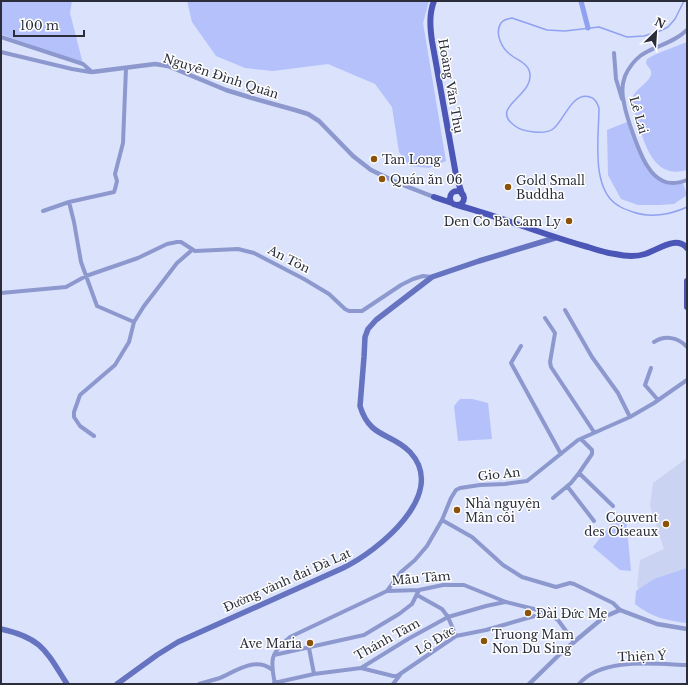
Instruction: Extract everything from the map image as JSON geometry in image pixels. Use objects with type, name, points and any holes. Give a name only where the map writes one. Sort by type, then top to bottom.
[{"type":"main road","name":"Hoàng Văn Thụ","points":[[434,1],[430,25],[432,41],[456,175],[463,196]]},
{"type":"main road","name":"Hoàng Văn Thụ","points":[[453,194],[456,187],[456,175]]},
{"type":"main road","points":[[434,197],[445,197],[458,192],[471,205],[480,211]]},
{"type":"main road","points":[[453,194],[450,199],[455,204]]},
{"type":"main road","points":[[455,204],[463,202],[463,196]]},
{"type":"main road","points":[[434,197],[480,211],[555,238],[615,254],[631,256],[644,255],[672,243],[681,243],[687,248]]},
{"type":"main road","name":"An Tôn","points":[[432,277],[472,263],[555,238]]},
{"type":"main road","name":"Đường vành đai Đà Lạt","points":[[117,684],[157,655],[187,637],[344,568],[384,541],[403,520],[414,505],[419,494],[421,473],[418,463],[409,452],[374,429],[369,425],[363,416],[360,406],[364,337],[368,329],[376,320],[432,277]]},
{"type":"main road","points":[[687,286],[687,307]]},
{"type":"main road","points":[[1,629],[19,633],[40,644],[67,684]]},
{"type":"street","name":"Lê Lai","points":[[687,30],[674,40],[646,51],[638,57],[624,78],[623,87],[623,103],[647,166],[656,176],[664,181],[674,184],[687,180]]},
{"type":"street","points":[[1,37],[83,64],[92,72]]},
{"type":"street","name":"Nguyễn Đình Quân","points":[[1,52],[72,69],[92,72],[155,64],[168,66],[233,92],[308,114],[324,126],[353,156],[371,170],[398,183],[434,197]]},
{"type":"street","points":[[614,53],[618,90],[623,103]]},
{"type":"street","points":[[1,55],[7,54]]},
{"type":"street","points":[[43,211],[69,202],[114,192],[117,181],[115,174],[123,143],[126,68]]},
{"type":"street","points":[[69,202],[81,262],[97,306],[134,322]]},
{"type":"street","name":"An Tôn","points":[[1,293],[66,286],[86,276],[138,258],[173,242],[181,242],[192,250],[238,249],[254,253],[329,294],[345,310],[349,311],[362,311],[401,285],[413,279],[423,276],[432,277]]},
{"type":"street","points":[[94,436],[77,423],[74,417],[75,408],[80,395],[115,365],[129,342],[134,322],[144,306],[177,263],[192,250]]},
{"type":"street","points":[[565,310],[592,357],[618,393],[630,417]]},
{"type":"street","points":[[545,318],[555,333],[550,362],[551,367],[594,432]]},
{"type":"street","points":[[654,342],[660,338],[671,338],[680,341],[687,347]]},
{"type":"street","points":[[521,346],[511,363],[561,454]]},
{"type":"street","points":[[651,368],[645,385],[658,400]]},
{"type":"street","name":"Gio An","points":[[387,591],[401,572],[415,560],[427,546],[442,520],[456,490],[480,485],[527,481],[581,439],[630,417],[687,380]]},
{"type":"street","points":[[553,498],[580,473],[592,454],[592,450],[581,439]]},
{"type":"street","points":[[580,473],[613,506]]},
{"type":"street","points":[[567,486],[594,521]]},
{"type":"street","points":[[442,520],[472,538],[503,565],[522,577],[556,588],[570,583],[574,584],[613,604],[620,610],[657,624],[687,630]]},
{"type":"street","name":"Mẫu Tâm","points":[[274,655],[290,637],[387,591],[419,590],[443,585],[464,585],[506,602],[538,610],[552,616],[558,620],[574,642]]},
{"type":"street","points":[[274,683],[272,660],[274,655],[364,635],[399,614],[412,604],[419,590]]},
{"type":"street","points":[[417,595],[442,609],[448,617],[456,636]]},
{"type":"street","name":"Thánh Tâm","points":[[274,683],[314,674],[361,668],[408,639],[448,617],[506,602]]},
{"type":"street","points":[[528,684],[604,617],[620,610]]},
{"type":"street","name":"Lộ Đức","points":[[393,684],[402,673],[456,636],[486,630],[545,613]]},
{"type":"street","points":[[309,648],[314,674]]},
{"type":"street","points":[[199,684],[219,678],[253,664],[264,665],[272,669]]},
{"type":"street","name":"Thiện Ý","points":[[579,684],[589,675],[616,665],[687,665]]},
{"type":"street","points":[[361,668],[393,676],[397,676],[402,673]]},
{"type":"shaded area","points":[[1,1],[72,1],[70,13],[83,64],[1,34]]},
{"type":"shaded area","points":[[187,1],[429,1],[423,23],[446,161],[429,168],[409,166],[399,152],[392,107],[375,84],[328,64],[273,71],[245,68],[216,56],[192,22]]},
{"type":"shaded area","points":[[687,42],[687,170],[676,172],[660,166],[654,160],[642,136],[632,107],[632,100],[636,92],[647,82],[651,75],[651,70],[646,63],[647,59]]},
{"type":"shaded area","points":[[627,122],[646,168],[655,177],[668,185],[683,183],[687,195],[674,204],[638,205],[621,199],[608,175],[607,130]]},
{"type":"shaded area","points":[[460,399],[472,399],[488,403],[492,439],[458,441],[454,406]]},
{"type":"shaded area","points":[[687,458],[687,619],[642,595],[637,586],[640,560],[664,549],[650,506],[653,483]]},
{"type":"shaded area","points":[[626,517],[631,571],[620,570],[593,547],[612,523]]},
{"type":"shaded area","points":[[687,568],[687,623],[660,618],[635,604],[636,591],[654,579]]},
{"type":"waterway","points":[[581,1],[588,28]]},
{"type":"waterway","points":[[684,1],[675,19],[668,27],[644,36],[627,37],[599,27],[565,31],[547,30],[512,18],[506,19],[502,22],[498,31],[500,40],[505,49],[511,55],[524,63],[529,70],[530,79],[527,87],[509,106],[507,112],[508,119],[515,126],[523,130],[534,132],[549,131],[557,125],[573,102],[578,98],[584,96],[593,98],[599,108],[598,162],[600,175],[604,188],[610,198],[622,208],[646,215],[667,214],[687,207]]},
{"type":"place","name":"Tan Long","points":[[374,159]]},
{"type":"place","name":"Quán ăn 06","points":[[382,179]]},
{"type":"place","name":"Gold Small Buddha","points":[[508,187]]},
{"type":"place","name":"Den Co Ba Cam Ly","points":[[569,221]]},
{"type":"place","name":"Nhà nguyện Mân côi","points":[[457,510]]},
{"type":"place","name":"Couvent des Oiseaux","points":[[666,524]]},
{"type":"place","name":"Đài Đức Mẹ","points":[[528,613]]},
{"type":"place","name":"Truong Mam Non Du Sing","points":[[484,641]]},
{"type":"place","name":"Ave Maria","points":[[310,643]]}]
